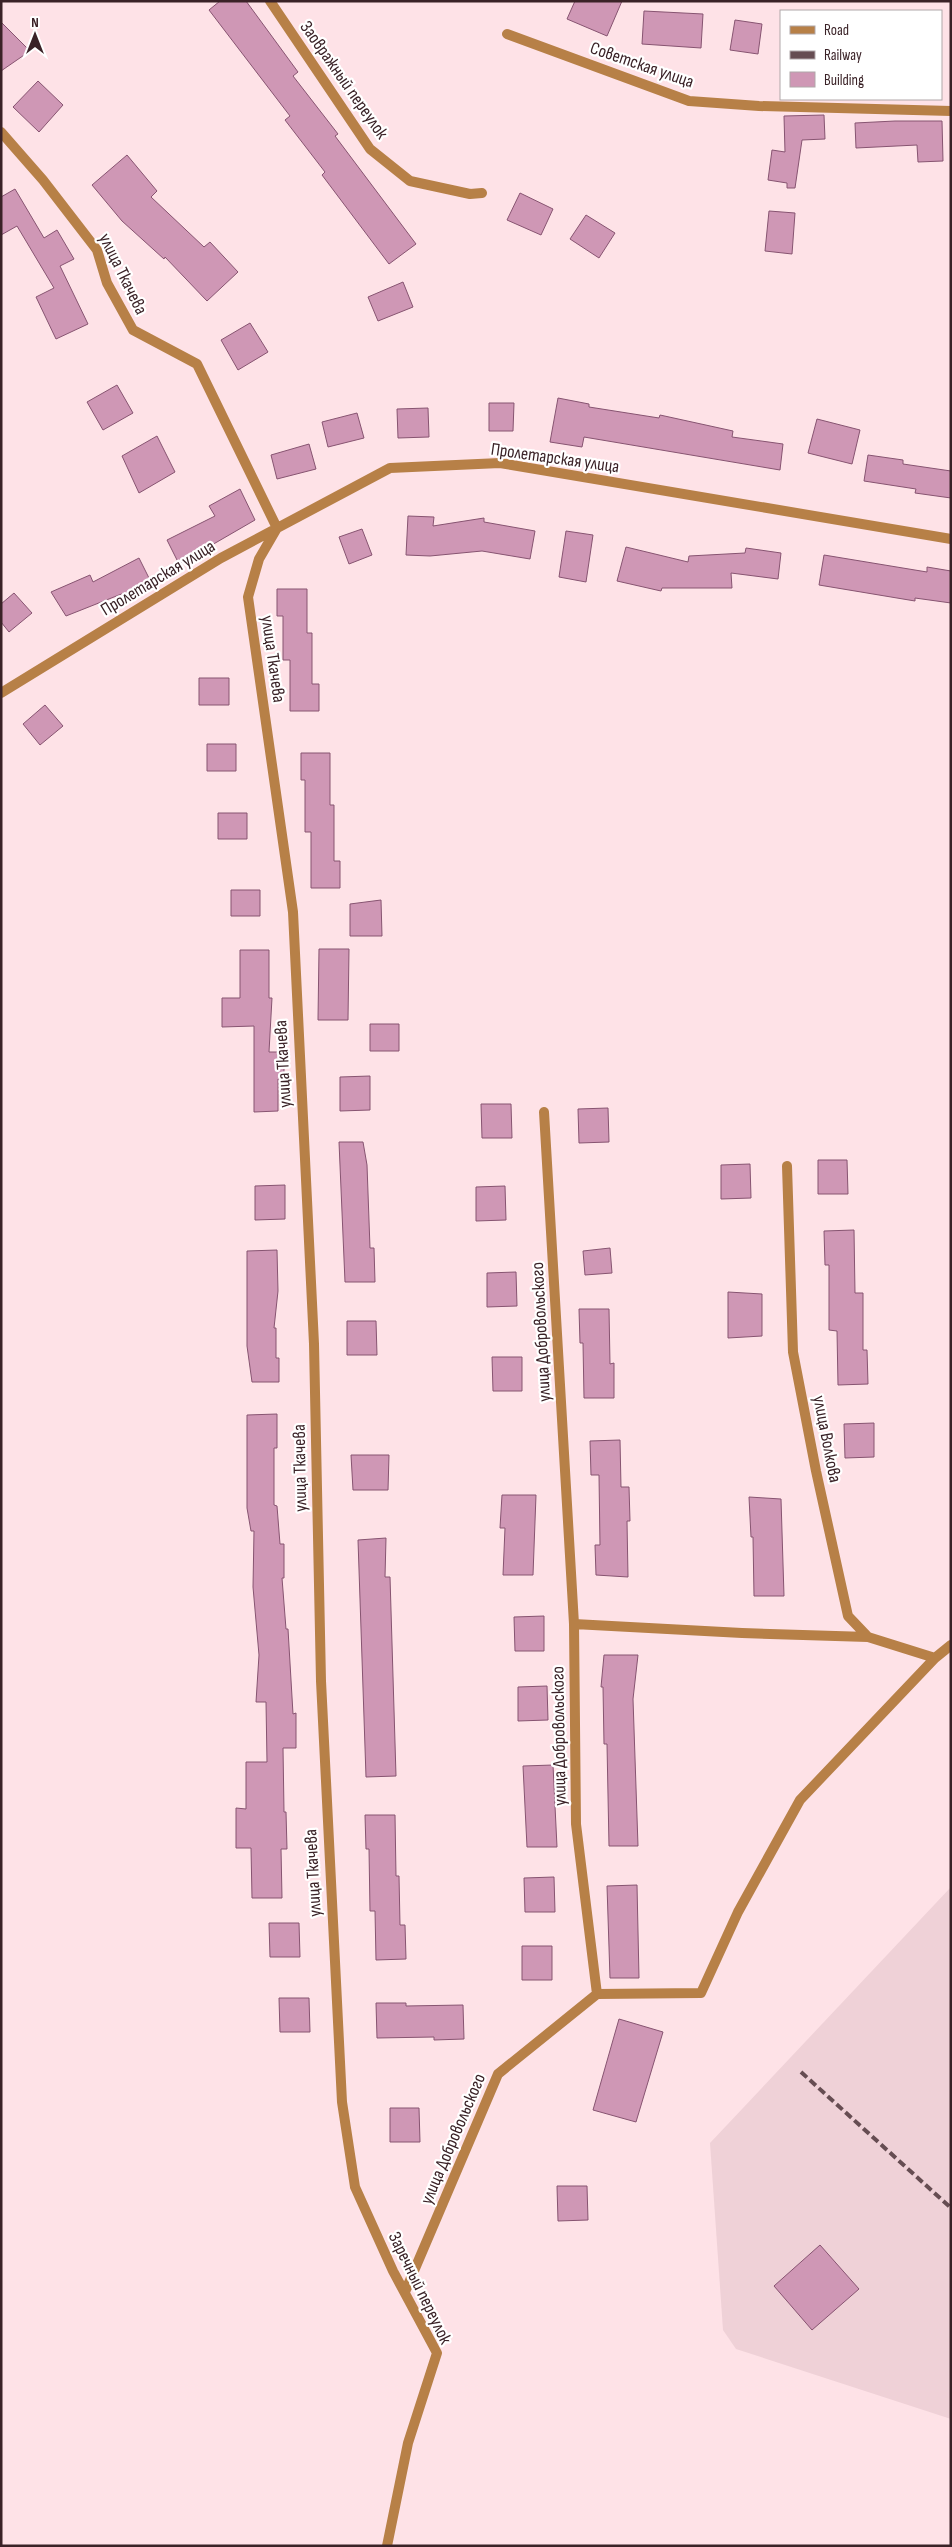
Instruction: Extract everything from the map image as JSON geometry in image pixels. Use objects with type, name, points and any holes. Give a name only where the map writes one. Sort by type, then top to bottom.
[{"type":"street","name":"Заовражный переулок","points":[[270,1],[370,149],[410,180],[470,194],[482,193]]},
{"type":"street","name":"Советская улица","points":[[507,34],[689,101],[759,106],[951,111]]},
{"type":"street","name":"улица Ткачева","points":[[1,132],[43,180],[97,250],[107,283],[133,330],[198,364],[277,528],[259,559],[248,597],[292,912],[314,1344],[321,1691],[342,2102]]},
{"type":"street","name":"Пролетарская улица","points":[[1,693],[221,558],[390,468],[500,462],[951,539]]},
{"type":"street","name":"улица Добровольского","points":[[405,2292],[498,2074],[597,1994],[576,1824],[574,1624],[544,1112]]},
{"type":"street","name":"улица Волкова","points":[[787,1166],[793,1352],[816,1471],[848,1616],[868,1637],[935,1658]]},
{"type":"street","points":[[574,1624],[742,1633],[868,1637]]},
{"type":"street","points":[[597,1994],[701,1993],[738,1912],[800,1800],[935,1658],[951,1645]]},
{"type":"street","name":"Заречный переулок","points":[[342,2102],[355,2187],[405,2292],[437,2353],[408,2444],[388,2546]]},
{"type":"shaded area","points":[[951,1887],[951,2419],[736,2349],[723,2330],[710,2143]]},
{"type":"building","points":[[220,1],[246,1],[298,72],[293,76],[338,134],[335,136],[416,244],[389,264],[322,175],[325,172],[285,120],[290,116],[209,10]]},
{"type":"building","points":[[575,1],[622,1],[607,36],[567,19]]},
{"type":"building","points":[[644,11],[703,14],[701,48],[642,44]]},
{"type":"building","points":[[735,20],[762,24],[758,54],[730,50]]},
{"type":"building","points":[[1,22],[30,51],[1,71]]},
{"type":"building","points":[[38,81],[63,105],[39,132],[13,107]]},
{"type":"building","points":[[824,115],[825,139],[802,140],[795,188],[787,188],[787,183],[768,180],[772,150],[785,152],[784,116]]},
{"type":"building","points":[[942,121],[943,161],[918,162],[917,145],[856,148],[855,123]]},
{"type":"building","points":[[127,155],[157,191],[151,197],[204,247],[210,242],[238,272],[207,301],[165,257],[164,259],[122,221],[92,185]]},
{"type":"building","points":[[15,189],[44,238],[57,230],[74,259],[60,266],[88,324],[56,339],[36,297],[54,288],[17,226],[1,235],[1,197]]},
{"type":"building","points":[[520,193],[553,209],[541,235],[507,220]]},
{"type":"building","points":[[769,211],[795,213],[792,254],[765,251]]},
{"type":"building","points":[[586,215],[615,233],[599,258],[570,239]]},
{"type":"building","points":[[403,282],[413,307],[378,321],[368,297]]},
{"type":"building","points":[[250,323],[268,352],[238,370],[221,340]]},
{"type":"building","points":[[117,385],[133,413],[103,430],[87,402]]},
{"type":"building","points":[[558,398],[589,404],[589,407],[659,418],[660,415],[733,431],[732,437],[783,444],[780,470],[584,437],[582,447],[550,442]]},
{"type":"building","points":[[489,403],[514,403],[513,431],[489,431]]},
{"type":"building","points":[[428,408],[429,437],[398,438],[397,409]]},
{"type":"building","points":[[357,413],[364,438],[328,447],[322,422]]},
{"type":"building","points":[[817,419],[860,430],[852,464],[808,453]]},
{"type":"building","points":[[157,436],[175,472],[139,493],[122,456]]},
{"type":"building","points":[[309,444],[316,469],[277,479],[271,455]]},
{"type":"building","points":[[868,455],[903,460],[903,464],[951,471],[951,498],[915,493],[916,489],[864,481]]},
{"type":"building","points":[[240,489],[255,520],[179,564],[167,540],[215,516],[209,506]]},
{"type":"building","points":[[408,516],[434,517],[433,526],[484,518],[484,522],[535,531],[530,559],[482,551],[430,556],[406,555]]},
{"type":"building","points":[[362,529],[372,555],[349,564],[339,537]]},
{"type":"building","points":[[566,531],[593,535],[586,582],[559,577]]},
{"type":"building","points":[[626,547],[688,562],[689,556],[745,553],[746,548],[781,553],[778,579],[731,573],[732,588],[662,588],[661,591],[617,581]]},
{"type":"building","points":[[824,555],[927,572],[927,567],[951,571],[951,603],[915,598],[915,601],[819,585]]},
{"type":"building","points":[[139,558],[151,582],[125,595],[124,593],[66,616],[51,592],[90,575],[93,582]]},
{"type":"building","points":[[277,589],[307,589],[307,633],[312,633],[312,684],[319,684],[319,711],[290,711],[290,660],[283,660],[283,616],[277,616]]},
{"type":"building","points":[[14,593],[32,613],[9,632],[1,622],[1,604]]},
{"type":"building","points":[[199,678],[229,678],[229,705],[199,705]]},
{"type":"building","points":[[45,705],[63,726],[40,745],[23,724]]},
{"type":"building","points":[[207,744],[236,744],[236,771],[207,771]]},
{"type":"building","points":[[301,753],[330,753],[330,805],[334,805],[334,861],[340,861],[340,888],[311,888],[311,832],[305,832],[305,780],[301,780]]},
{"type":"building","points":[[218,813],[247,813],[247,839],[218,839]]},
{"type":"building","points":[[231,890],[260,890],[260,916],[231,916]]},
{"type":"building","points":[[381,900],[382,936],[350,936],[350,904]]},
{"type":"building","points":[[319,949],[349,949],[348,1020],[318,1020]]},
{"type":"building","points":[[240,950],[269,950],[269,998],[272,998],[269,1052],[284,1052],[284,1079],[278,1079],[278,1111],[254,1112],[254,1026],[222,1027],[222,998],[240,998]]},
{"type":"building","points":[[370,1024],[399,1024],[399,1051],[370,1051]]},
{"type":"building","points":[[370,1076],[370,1110],[340,1111],[340,1077]]},
{"type":"building","points":[[481,1104],[511,1104],[512,1138],[482,1138]]},
{"type":"building","points":[[608,1108],[609,1142],[579,1143],[578,1109]]},
{"type":"building","points":[[339,1142],[363,1142],[367,1165],[370,1248],[374,1248],[375,1282],[345,1282]]},
{"type":"building","points":[[818,1160],[847,1160],[848,1194],[818,1194]]},
{"type":"building","points":[[750,1164],[751,1198],[721,1199],[721,1165]]},
{"type":"building","points":[[285,1185],[285,1219],[255,1220],[255,1186]]},
{"type":"building","points":[[505,1186],[506,1220],[476,1221],[476,1187]]},
{"type":"building","points":[[854,1230],[855,1293],[863,1293],[863,1350],[867,1350],[868,1384],[838,1385],[837,1331],[829,1330],[829,1265],[825,1265],[824,1231]]},
{"type":"building","points":[[610,1248],[612,1273],[585,1275],[583,1251]]},
{"type":"building","points":[[277,1250],[278,1291],[274,1328],[276,1328],[276,1358],[279,1358],[279,1382],[252,1382],[247,1346],[247,1251]]},
{"type":"building","points":[[516,1272],[517,1306],[487,1307],[487,1273]]},
{"type":"building","points":[[728,1292],[762,1294],[762,1336],[728,1338]]},
{"type":"building","points":[[579,1309],[609,1309],[610,1364],[614,1363],[614,1398],[584,1398],[583,1343],[580,1343]]},
{"type":"building","points":[[347,1321],[376,1321],[377,1355],[347,1355]]},
{"type":"building","points":[[492,1357],[522,1357],[522,1391],[493,1391]]},
{"type":"building","points":[[277,1414],[277,1448],[274,1448],[274,1505],[277,1506],[280,1544],[284,1544],[284,1578],[282,1578],[286,1629],[288,1629],[293,1714],[296,1713],[296,1748],[283,1748],[284,1812],[286,1812],[287,1849],[281,1849],[282,1898],[252,1898],[251,1848],[236,1848],[236,1808],[246,1809],[246,1762],[267,1762],[266,1702],[256,1702],[259,1655],[253,1587],[254,1531],[251,1531],[247,1508],[247,1415]]},
{"type":"building","points":[[874,1423],[874,1457],[845,1458],[844,1424]]},
{"type":"building","points":[[620,1440],[621,1487],[629,1487],[630,1521],[627,1521],[628,1577],[596,1575],[595,1545],[600,1545],[599,1475],[591,1475],[590,1441]]},
{"type":"building","points":[[351,1455],[389,1455],[388,1490],[353,1490]]},
{"type":"building","points":[[502,1495],[536,1495],[533,1575],[503,1575],[505,1528],[500,1528]]},
{"type":"building","points":[[749,1497],[781,1499],[784,1596],[754,1596],[753,1537],[751,1537]]},
{"type":"building","points":[[386,1538],[385,1577],[390,1577],[396,1776],[366,1777],[358,1540]]},
{"type":"building","points":[[544,1616],[544,1651],[515,1651],[514,1617]]},
{"type":"building","points":[[604,1655],[638,1655],[633,1699],[638,1846],[609,1846],[607,1744],[604,1744],[603,1687],[601,1687]]},
{"type":"building","points":[[547,1686],[548,1720],[518,1721],[518,1687]]},
{"type":"building","points":[[553,1765],[557,1847],[527,1847],[523,1766]]},
{"type":"building","points":[[365,1815],[395,1815],[396,1876],[399,1876],[400,1925],[405,1925],[406,1959],[376,1960],[375,1911],[370,1911],[369,1849],[366,1849]]},
{"type":"building","points":[[554,1877],[555,1912],[525,1912],[524,1878]]},
{"type":"building","points":[[637,1885],[639,1978],[610,1978],[607,1886]]},
{"type":"building","points":[[269,1923],[299,1923],[300,1957],[270,1957]]},
{"type":"building","points":[[522,1946],[552,1946],[552,1980],[522,1980]]},
{"type":"building","points":[[279,1998],[309,1998],[310,2032],[280,2032]]},
{"type":"building","points":[[376,2003],[406,2003],[406,2006],[463,2005],[464,2039],[434,2040],[434,2037],[377,2038]]},
{"type":"building","points":[[619,2019],[663,2032],[636,2122],[593,2110]]},
{"type":"building","points":[[390,2108],[419,2108],[420,2142],[390,2142]]},
{"type":"building","points":[[557,2186],[587,2186],[588,2220],[558,2221]]},
{"type":"building","points":[[820,2245],[859,2289],[812,2330],[774,2286]]},
{"type":"railway","points":[[801,2072],[951,2208]]}]
